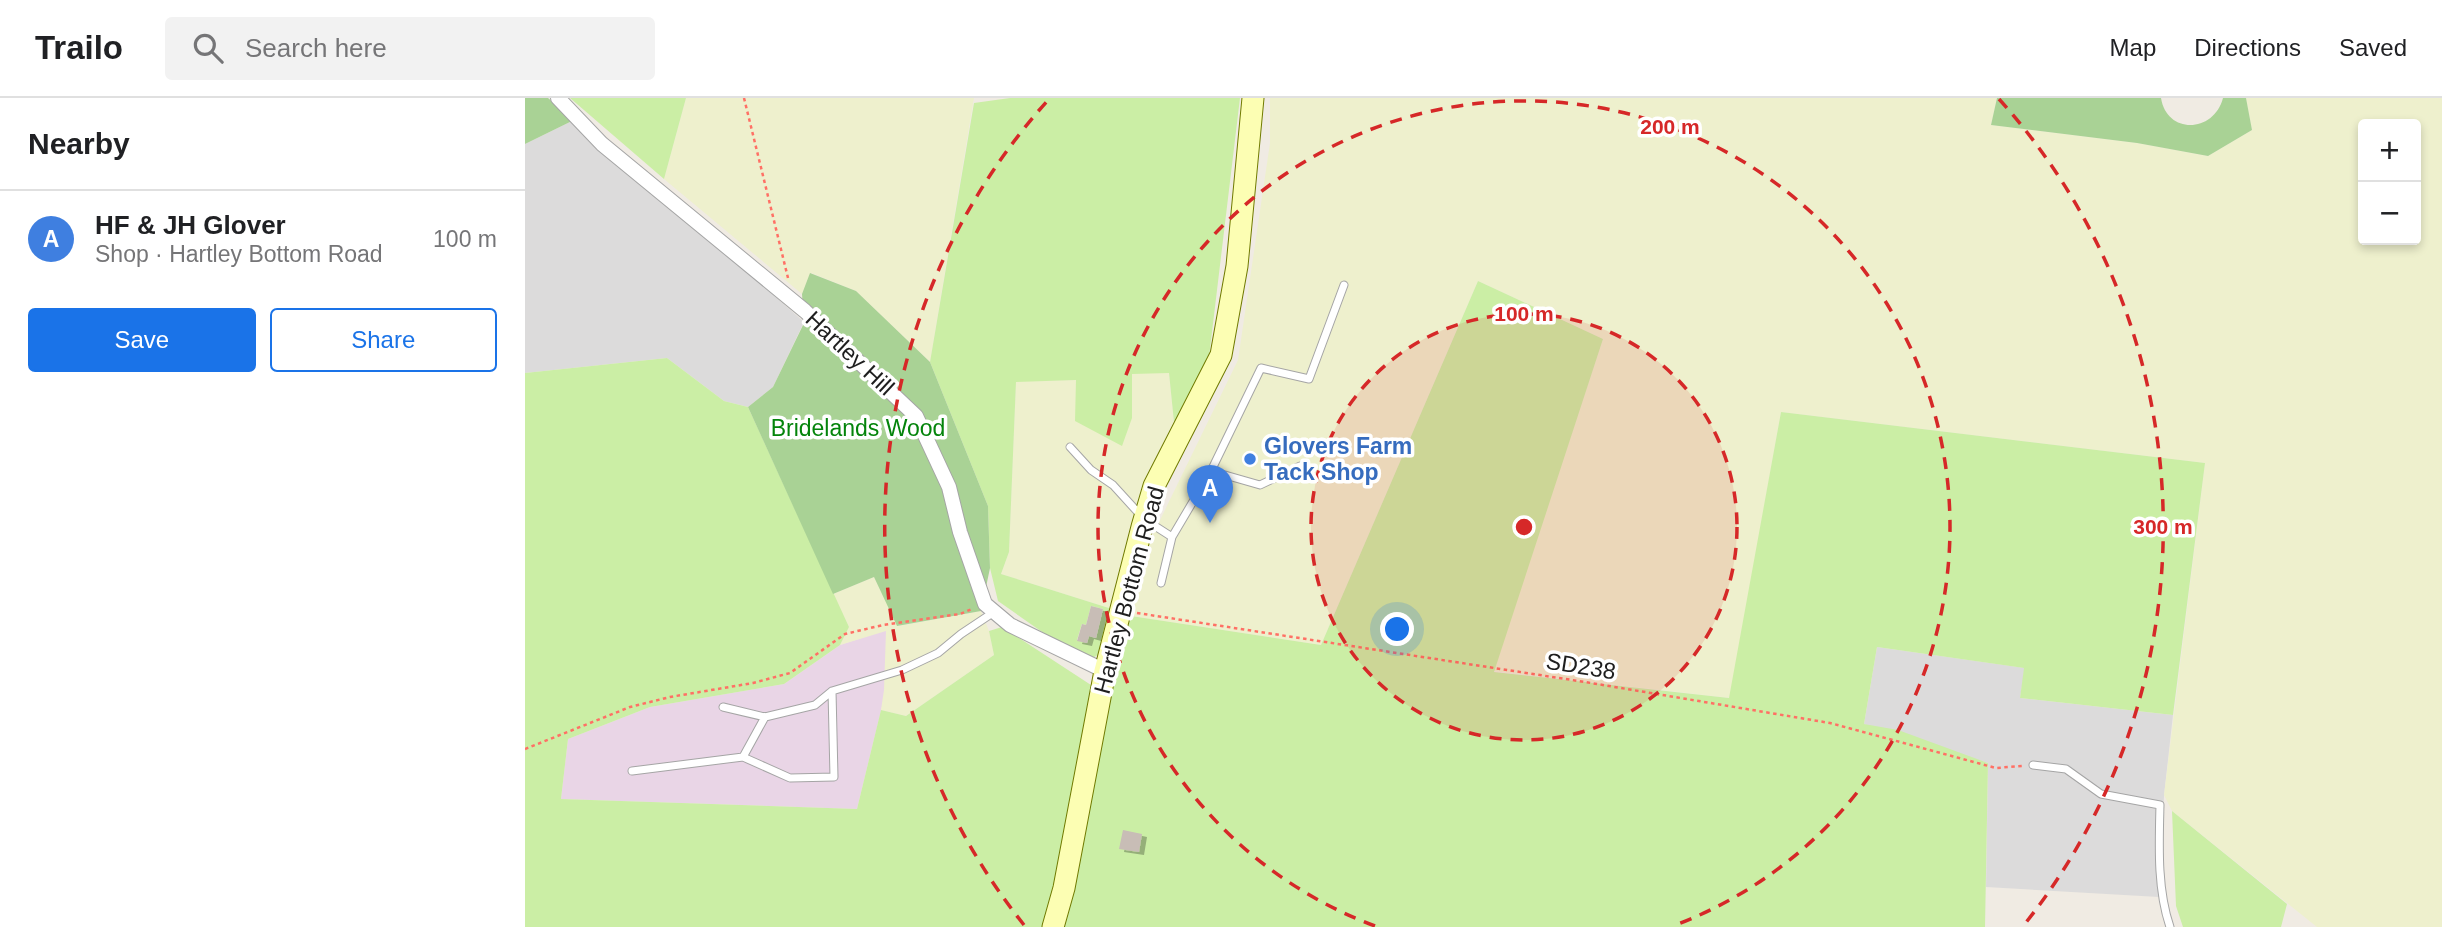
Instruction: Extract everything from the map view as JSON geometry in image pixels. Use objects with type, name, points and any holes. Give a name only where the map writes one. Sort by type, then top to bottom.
[{"type":"street","name":"Hartley Hill","points":[[558,98],[603,144],[788,297],[916,416],[949,487],[960,532],[990,608]]},
{"type":"street","name":"Hartley Bottom Road","points":[[1053,927],[1065,888],[1105,671],[1144,519],[1154,486],[1221,355],[1237,266],[1253,98]]},
{"type":"street","points":[[990,608],[1010,625],[1105,671]]},
{"type":"lane","points":[[1161,583],[1172,537],[1211,471],[1261,368],[1309,379],[1343,285]]},
{"type":"lane","points":[[1070,447],[1091,470],[1113,485],[1144,519],[1172,537]]},
{"type":"lane","points":[[1211,471],[1260,485],[1300,466]]},
{"type":"lane","points":[[723,707],[765,717],[815,705],[832,691],[902,670],[938,653],[990,608]]},
{"type":"lane","points":[[632,771],[743,757],[790,778],[834,776],[832,691]]},
{"type":"lane","points":[[743,757],[765,717]]},
{"type":"lane","points":[[2033,765],[2066,769],[2101,794],[2160,805],[2160,860],[2166,915],[2170,927]]},
{"type":"path","points":[[744,98],[790,287],[788,297]]},
{"type":"path","points":[[525,749],[630,707],[790,673],[845,634],[883,625],[990,608]]},
{"type":"path","name":"SD238","points":[[1120,610],[1830,723],[1996,768],[2033,765]]},
{"type":"shaded area","points":[[574,120],[804,322],[773,387],[748,407],[724,401],[667,358],[525,373],[525,144]]},
{"type":"shaded area","points":[[886,630],[886,690],[857,809],[561,799],[568,739],[650,707],[784,684],[840,645]]},
{"type":"shaded area","points":[[1877,647],[2025,668],[2020,698],[2173,715],[2164,796],[2159,897],[1986,887],[1988,763],[1864,724]]},
{"type":"green space","points":[[525,98],[548,98],[574,120],[525,144]]},
{"type":"green space","points":[[570,98],[686,98],[664,179]]},
{"type":"green space","points":[[686,98],[974,98],[930,362],[856,291],[811,273],[802,294],[664,179]]},
{"type":"green space","points":[[1010,98],[1240,98],[1209,357],[1175,432],[1169,373],[1132,374],[1132,418],[1122,446],[1075,421],[1076,380],[1016,382],[1009,552],[1001,574],[1112,609],[1101,653],[1091,659],[1045,634],[998,601],[990,568],[988,506],[930,362],[974,103]],"holes":[[[1091,606],[1103,609],[1096,638],[1089,636],[1087,643],[1077,640],[1082,624],[1086,625]]]},
{"type":"green space","points":[[1270,98],[1997,98],[1991,125],[2137,143],[2208,156],[2252,130],[2246,98],[2442,98],[2442,927],[2317,927],[2172,811],[2164,795],[2205,463],[1781,412],[1730,698],[1493,671],[1603,339],[1478,281],[1321,645],[1131,616],[1143,555],[1238,360],[1270,143]]},
{"type":"green space","points":[[1997,98],[2161,98],[2172,119],[2191,125],[2210,118],[2218,110],[2223,98],[2246,98],[2252,130],[2208,156],[2137,143],[1991,125]]},
{"type":"green space","name":"Bridelands Wood","points":[[810,273],[856,291],[930,362],[988,506],[990,568],[981,611],[897,626],[874,577],[833,594],[748,407],[773,387],[804,323],[802,294]]},
{"type":"green space","points":[[1478,281],[1603,339],[1494,672],[1729,698],[1781,412],[2205,463],[2173,715],[2020,698],[2024,668],[1877,647],[1864,724],[1898,730],[1988,763],[1985,927],[1061,927],[1091,756],[1131,616],[1321,645]]},
{"type":"green space","points":[[667,358],[724,401],[748,407],[849,627],[840,645],[784,684],[650,707],[568,739],[561,799],[857,809],[881,710],[906,716],[994,655],[989,631],[1002,627],[1091,685],[1055,882],[1043,927],[525,927],[525,373]]},
{"type":"green space","points":[[1132,373],[1169,373],[1175,432],[1112,609],[1001,574],[1009,552],[1016,381],[1076,380],[1132,418]]},
{"type":"green space","points":[[874,577],[898,626],[981,611],[994,655],[906,716],[881,710],[886,631],[840,645],[849,627],[833,594]]},
{"type":"green space","points":[[2172,811],[2287,904],[2281,927],[2183,927],[2176,906]]},
{"type":"building","points":[[1091,606],[1103,609],[1096,638],[1089,636],[1087,643],[1077,641],[1082,624],[1086,625]]},
{"type":"building","points":[[1123,830],[1142,834],[1139,852],[1119,849]]},
{"type":"place","name":"Glovers Farm Tack Shop","points":[[1250,459]]},
{"type":"place","name":"HF & JH Glover","points":[[1210,523]]}]
